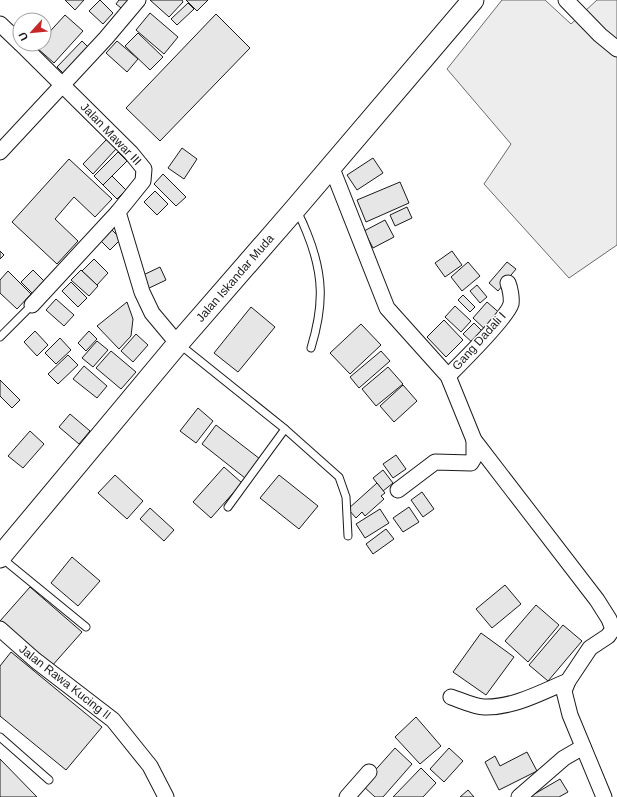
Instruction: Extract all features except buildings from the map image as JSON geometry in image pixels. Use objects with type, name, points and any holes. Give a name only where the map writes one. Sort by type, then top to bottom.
[{"type":"street","points":[[0,152],[106,38],[138,0]]},
{"type":"street","name":"Jalan Iskandar Muda","points":[[1,556],[178,344],[295,209],[472,0]]},
{"type":"street","points":[[566,0],[600,35],[617,49]]},
{"type":"street","name":"Jalan Mawar III","points":[[0,24],[12,36]]},
{"type":"street","name":"Jalan Mawar III","points":[[28,52],[131,152],[144,169],[143,181],[118,212],[32,304]]},
{"type":"street","points":[[331,166],[387,308],[448,376],[474,440],[597,600],[609,619],[613,629],[608,636],[590,648],[568,681],[564,691],[566,705],[604,797]]},
{"type":"street","points":[[118,212],[142,292],[152,314],[178,344]]},
{"type":"street","name":"Gang Dadali I","points":[[448,376],[501,320],[511,304],[508,283]]},
{"type":"street","points":[[398,490],[435,462],[471,463],[474,458],[474,440]]},
{"type":"street","name":"Jalan Rawa Kucing II","points":[[0,629],[35,660],[113,720],[150,766],[166,797]]},
{"type":"street","points":[[451,697],[483,707],[502,705],[523,700],[568,681]]},
{"type":"street","points":[[519,797],[564,758],[583,747]]},
{"type":"street","points":[[347,797],[369,772]]},
{"type":"lane","points":[[295,209],[312,246],[320,276],[318,326],[311,348]]},
{"type":"lane","points":[[0,337],[32,304]]},
{"type":"lane","points":[[178,344],[285,429],[339,477],[346,497],[348,536]]},
{"type":"lane","points":[[228,507],[285,429]]},
{"type":"lane","points":[[1,556],[86,627]]},
{"type":"lane","points":[[0,737],[49,780]]},
{"type":"shaded area","points":[[502,0],[545,0],[571,24],[597,0],[617,0],[617,245],[569,278],[484,184],[511,144],[447,69]]}]
